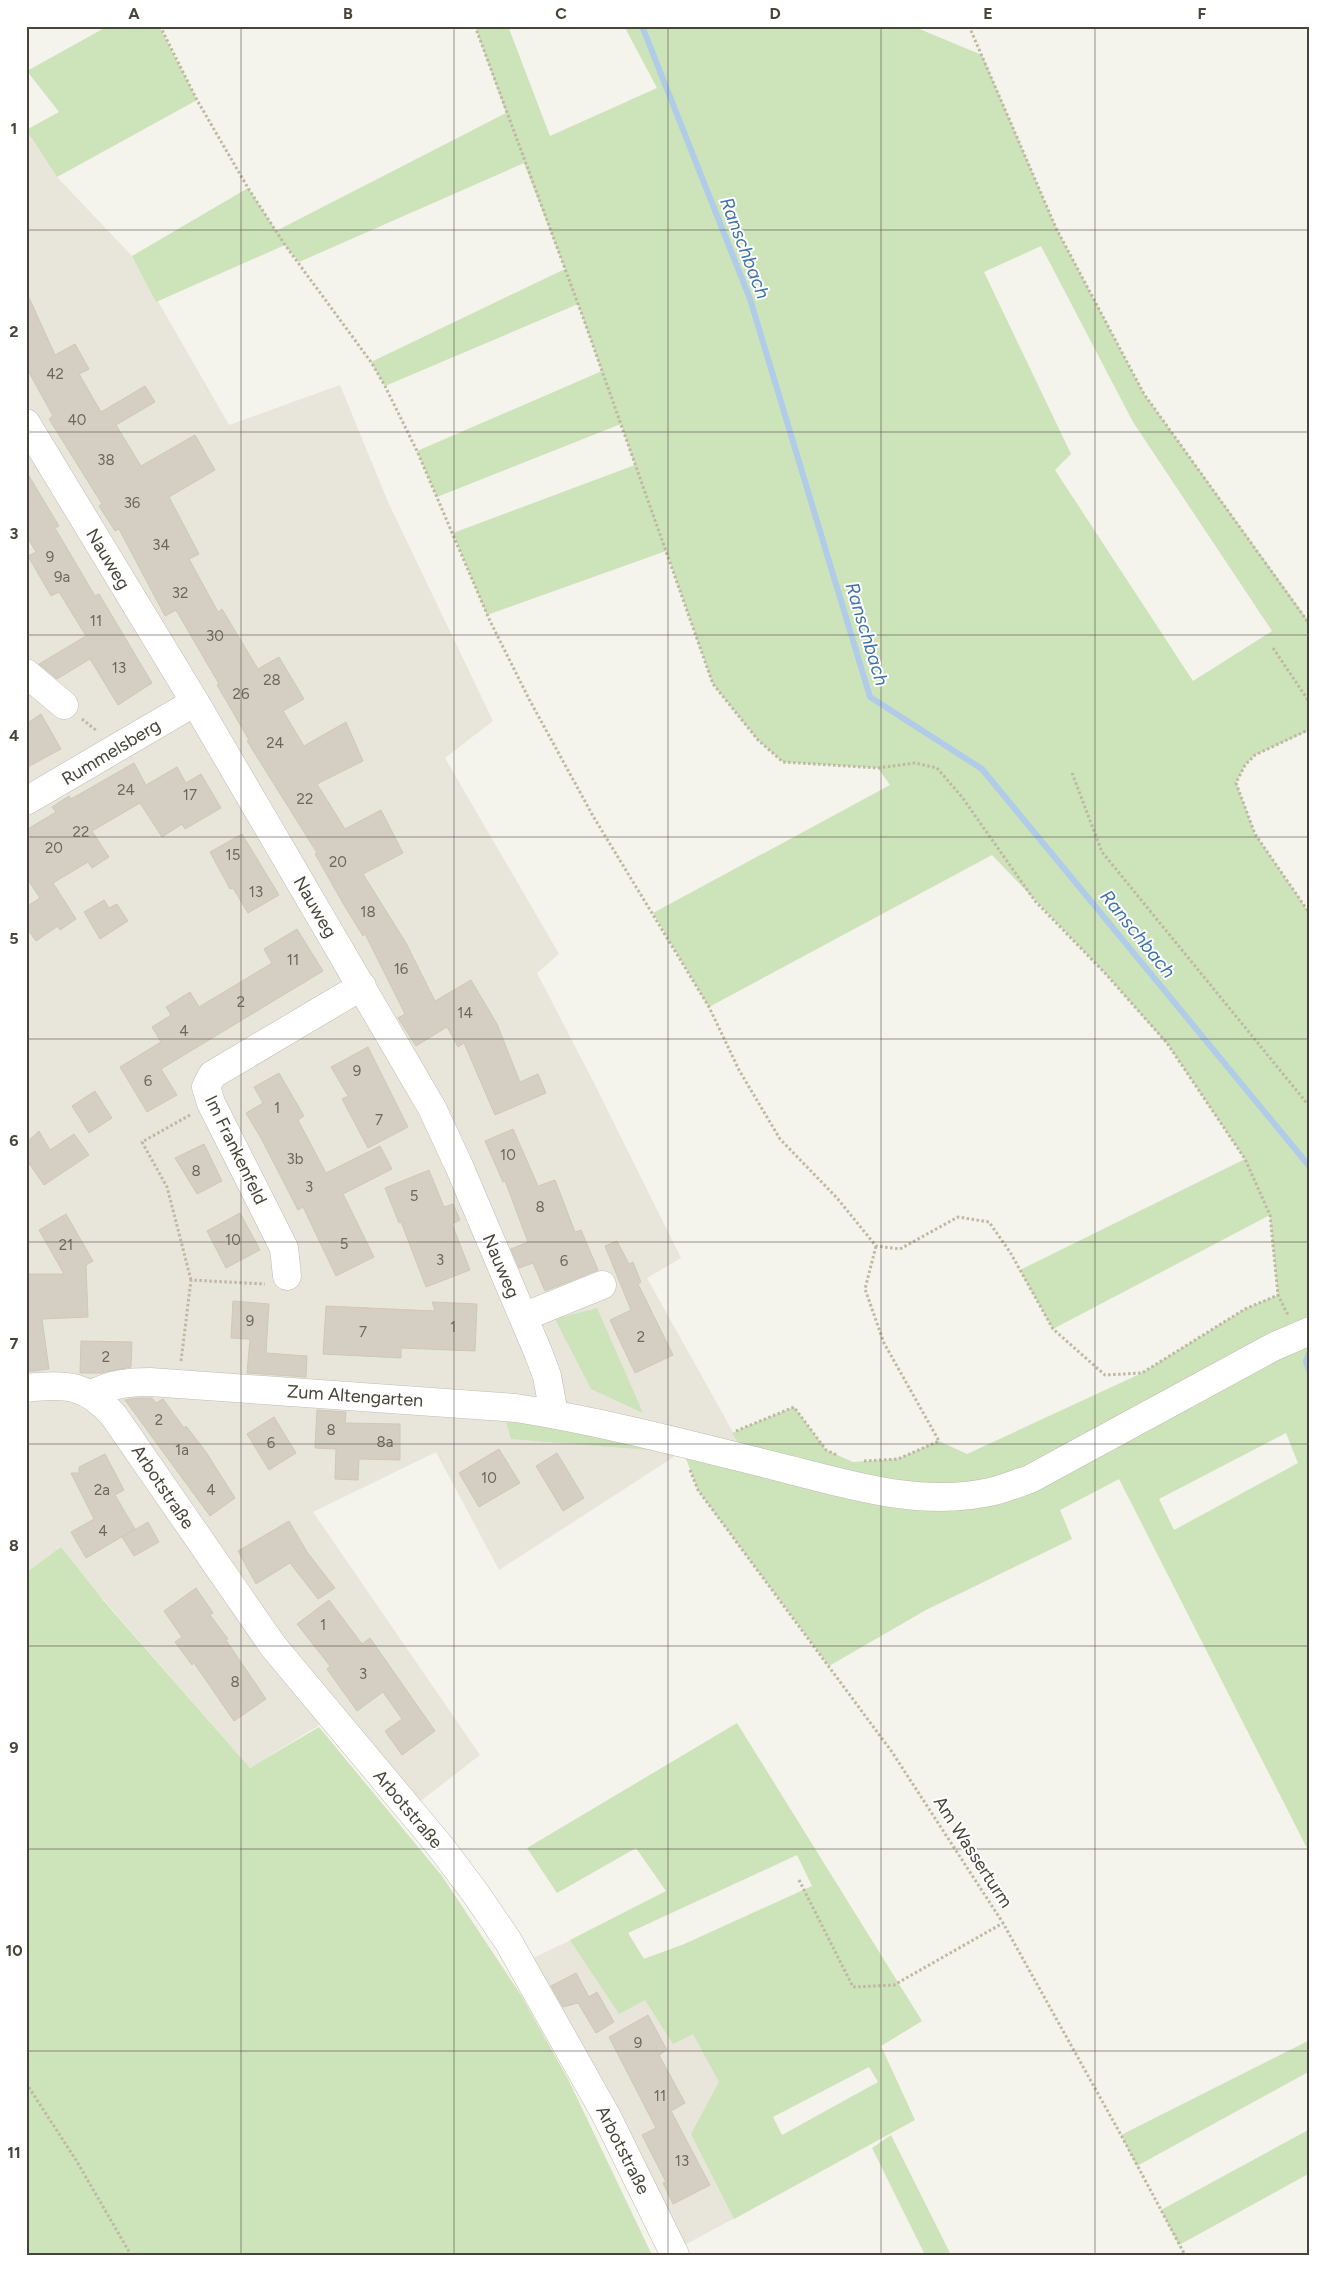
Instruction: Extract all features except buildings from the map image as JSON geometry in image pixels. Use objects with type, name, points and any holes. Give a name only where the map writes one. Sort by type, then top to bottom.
[{"type":"street","name":"Nauweg","points":[[26,423],[195,702],[432,1108],[459,1166],[523,1317],[546,1376],[554,1414]]},
{"type":"street","points":[[26,673],[64,705]]},
{"type":"street","name":"Rummelsberg","points":[[26,801],[195,702]]},
{"type":"street","name":"Im Frankenfeld","points":[[286,1276],[284,1248],[211,1103],[206,1087],[212,1075],[362,986]]},
{"type":"street","points":[[523,1317],[602,1285]]},
{"type":"street","name":"Zum Altengarten","points":[[92,1394],[112,1385],[150,1382],[516,1408],[554,1414],[891,1494],[928,1497],[957,1496],[994,1491],[1030,1479],[1272,1347],[1310,1331]]},
{"type":"street","points":[[26,1388],[71,1387],[92,1394]]},
{"type":"street","name":"Arbotstraße","points":[[92,1394],[114,1416],[273,1646],[440,1846],[481,1902],[508,1942],[573,2054],[606,2115],[674,2255]]},
{"type":"path","points":[[160,26],[197,100],[248,188],[285,245],[365,354],[385,386],[417,451],[487,615],[529,699],[593,816],[709,1007],[744,1079],[780,1139],[837,1198],[876,1246],[900,1249],[958,1217],[989,1222],[1010,1252],[1053,1328],[1105,1375],[1142,1373],[1245,1309],[1278,1295],[1270,1215],[1245,1159],[1167,1043],[1104,972],[1035,901],[962,797],[937,768],[915,763],[878,768],[783,762],[758,740],[713,684],[587,328],[475,26]]},
{"type":"path","points":[[969,26],[1056,228],[1144,394],[1310,625]]},
{"type":"path","points":[[1272,648],[1310,703]]},
{"type":"path","points":[[64,705],[101,734]]},
{"type":"path","points":[[1310,729],[1255,755],[1245,765],[1236,783],[1255,834],[1310,914]]},
{"type":"path","points":[[1072,773],[1102,852],[1310,1107]]},
{"type":"path","points":[[181,1360],[191,1280],[167,1187],[142,1142],[211,1103]]},
{"type":"path","points":[[862,1462],[898,1459],[939,1441],[884,1342],[865,1289],[876,1246]]},
{"type":"path","points":[[191,1280],[267,1284],[286,1276]]},
{"type":"path","points":[[696,1447],[794,1407],[826,1450],[844,1458]]},
{"type":"path","name":"Am Wasserturm","points":[[698,1490],[892,1752],[1003,1923],[1121,2135],[1185,2255]]},
{"type":"path","points":[[799,1880],[853,1987],[894,1985],[1003,1923]]},
{"type":"path","points":[[26,2083],[76,2160],[131,2255]]},
{"type":"shaded area","points":[[26,131],[57,177],[132,256],[229,425],[340,385],[388,502],[493,721],[445,758],[559,954],[537,973],[681,1258],[647,1278],[748,1459],[683,1451],[499,1570],[436,1452],[313,1512],[480,1755],[418,1803],[342,1711],[250,1768],[103,1599],[26,1660]]},
{"type":"shaded area","points":[[619,1917],[643,1959],[682,1945],[805,2180],[681,2247],[531,1959]]},
{"type":"green space","points":[[108,26],[159,26],[197,100],[57,177],[26,130],[59,112],[27,71]]},
{"type":"green space","points":[[475,26],[508,26],[550,136],[657,88],[624,26],[912,26],[982,55],[1056,228],[1144,394],[1310,623],[1310,730],[1255,755],[1245,765],[1236,783],[1255,834],[1310,914],[1310,1854],[1119,1479],[1060,1510],[1072,1539],[926,1610],[829,1666],[698,1490],[683,1451],[748,1458],[732,1433],[794,1407],[826,1450],[853,1462],[898,1459],[939,1441],[967,1454],[1142,1373],[1245,1309],[1278,1295],[1270,1215],[1053,1329],[1020,1270],[1245,1159],[1169,1046],[1104,972],[992,855],[709,1007],[653,913],[890,785],[878,768],[783,762],[758,740],[713,684],[666,551],[487,615],[453,533],[635,465],[621,424],[437,497],[417,451],[602,371],[578,304],[385,386],[371,362],[565,269],[524,163],[299,262],[285,245],[156,302],[132,256],[248,188],[276,231],[506,113]],"holes":[[[1041,246],[1133,422],[1272,631],[1193,681],[1055,470],[1071,454],[984,272]],[[1286,1433],[1298,1463],[1174,1530],[1159,1499]]]},
{"type":"green space","points":[[597,1308],[643,1413],[591,1389],[555,1319]]},
{"type":"green space","points":[[505,1418],[662,1446],[650,1450],[511,1439]]},
{"type":"green space","points":[[61,1547],[102,1599],[250,1768],[319,1727],[442,1876],[521,1995],[569,2081],[652,2255],[26,2255],[26,1573]]},
{"type":"green space","points":[[737,1723],[922,2021],[881,2046],[915,2120],[734,2219],[691,2134],[719,2082],[693,2034],[673,2044],[645,2000],[619,2014],[570,1940],[666,1891],[636,1848],[557,1893],[527,1848]],"holes":[[[797,1855],[812,1886],[682,1945],[644,1959],[628,1933]],[[869,2067],[878,2082],[782,2135],[773,2117]]]},
{"type":"green space","points":[[1310,2040],[1310,2071],[1137,2166],[1121,2135]]},
{"type":"green space","points":[[1310,2129],[1310,2173],[1179,2245],[1161,2210]]},
{"type":"green space","points":[[891,2135],[951,2255],[925,2255],[872,2148]]},
{"type":"waterway","name":"Ranschbach","points":[[642,26],[750,299],[870,697],[982,769],[1310,1167]]},
{"type":"waterway","name":"Ranschbach","points":[[1310,1351],[1306,1362],[1310,1373]]}]
